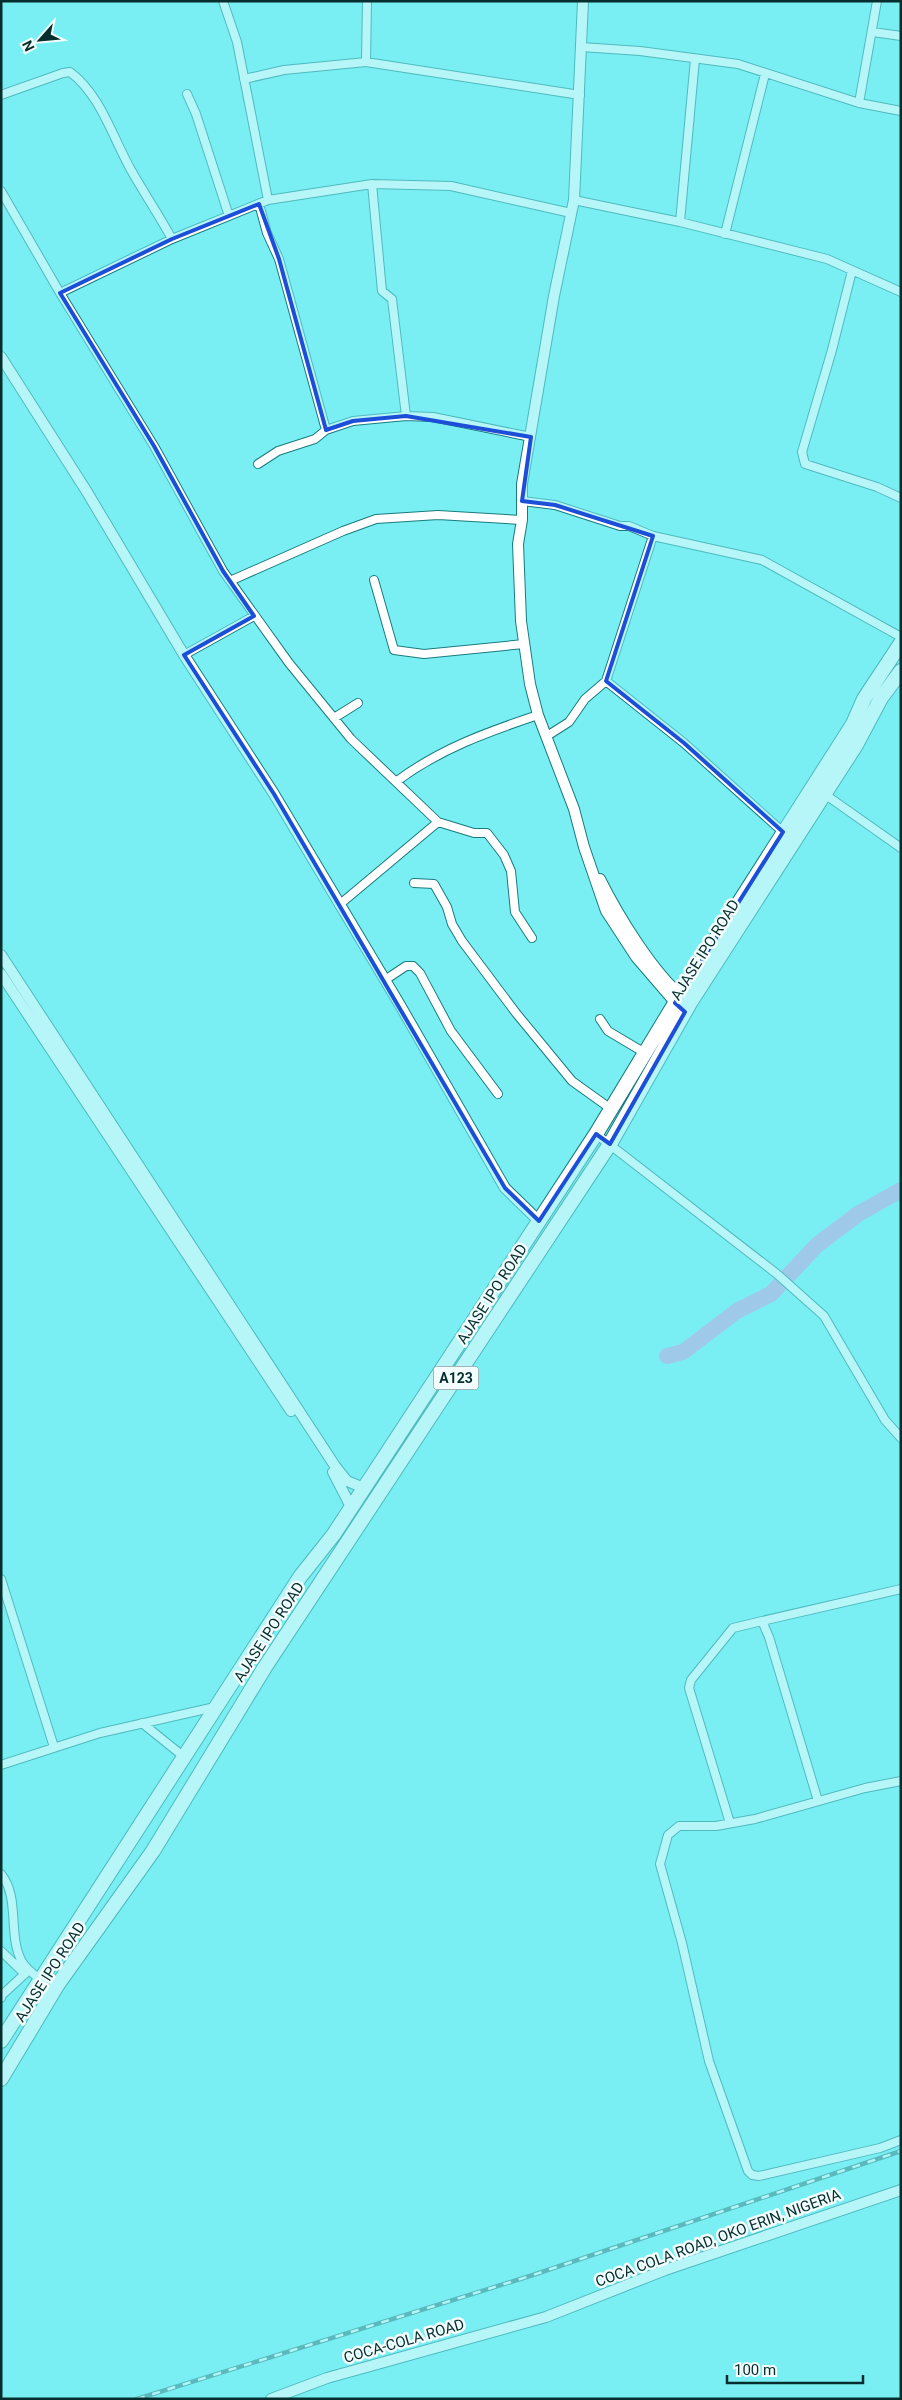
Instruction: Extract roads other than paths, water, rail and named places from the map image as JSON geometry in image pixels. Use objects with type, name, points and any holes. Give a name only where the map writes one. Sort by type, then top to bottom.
[{"type":"highway","name":"AJASE IPO ROAD","points":[[1,2079],[58,1984],[153,1851],[264,1667],[610,1144],[683,1003],[783,832],[853,724],[864,698],[901,642]]},
{"type":"highway","name":"AJASE IPO ROAD","points":[[1,2041],[31,1975],[183,1756],[309,1563],[334,1534],[596,1134],[645,1053],[683,1003],[856,745],[881,698],[901,671]]},
{"type":"street","points":[[223,1],[237,42],[268,200]]},
{"type":"street","points":[[366,62],[367,1]]},
{"type":"street","points":[[583,1],[574,200],[550,314],[522,484],[522,520],[518,544],[520,621],[538,715],[574,809],[584,847],[628,928],[683,1003]]},
{"type":"street","points":[[859,104],[877,1]]},
{"type":"street","points":[[873,32],[901,36]]},
{"type":"street","points":[[581,47],[640,51],[738,64],[859,104],[901,110]]},
{"type":"street","points":[[680,222],[696,59]]},
{"type":"street","points":[[244,79],[284,70],[366,62],[580,95]]},
{"type":"street","points":[[1,95],[63,73],[70,72],[77,77],[93,98],[131,170],[172,239]]},
{"type":"street","points":[[725,234],[765,74]]},
{"type":"street","points":[[187,94],[196,114],[230,216]]},
{"type":"street","points":[[372,184],[382,291],[392,298],[406,416]]},
{"type":"street","points":[[60,293],[172,239],[268,200],[372,184],[460,187],[572,213]]},
{"type":"street","points":[[1,191],[60,293],[149,438],[230,581],[254,616],[289,663],[351,739],[438,822],[474,833],[487,833],[495,842],[511,871],[515,912],[532,938]]},
{"type":"street","points":[[574,200],[680,222],[827,259],[901,292]]},
{"type":"street","points":[[259,204],[267,234],[279,259],[326,430]]},
{"type":"street","points":[[852,271],[832,350],[802,452],[805,464],[877,487],[901,498]]},
{"type":"street","points":[[1,357],[87,492],[184,655],[274,794],[385,980],[505,1188],[539,1221]]},
{"type":"street","points":[[258,464],[278,451],[315,439],[326,430],[353,421],[406,416],[433,418],[531,437]]},
{"type":"street","points":[[522,501],[555,505],[620,526],[629,526],[653,536],[762,560],[901,637]]},
{"type":"street","points":[[230,581],[342,530],[376,520],[438,515],[522,520]]},
{"type":"street","points":[[547,736],[569,722],[585,699],[606,681],[653,536]]},
{"type":"street","points":[[374,580],[394,650],[424,654],[524,644]]},
{"type":"street","points":[[184,655],[254,616]]},
{"type":"street","points":[[606,681],[684,743],[783,832]]},
{"type":"street","points":[[334,718],[358,703]]},
{"type":"street","points":[[397,782],[420,764],[477,735],[538,715]]},
{"type":"street","points":[[824,792],[901,848]]},
{"type":"street","points":[[339,905],[438,822]]},
{"type":"street","points":[[414,883],[434,884],[447,907],[452,924],[462,941],[516,1013],[572,1081],[611,1109]]},
{"type":"street","points":[[1,955],[335,1466],[347,1481],[364,1488]]},
{"type":"street","points":[[385,980],[406,966],[413,966],[420,973],[451,1031],[498,1094]]},
{"type":"street","points":[[1,974],[334,1474],[351,1508]]},
{"type":"street","points":[[600,1019],[608,1031],[645,1053]]},
{"type":"street","points":[[596,1134],[777,1274],[824,1316],[885,1420],[901,1438]]},
{"type":"street","points":[[1,1579],[54,1747]]},
{"type":"street","points":[[730,1823],[689,1688],[691,1680],[733,1628],[901,1588]]},
{"type":"street","points":[[762,1621],[769,1638],[818,1801]]},
{"type":"street","points":[[1,1764],[54,1747],[142,1723],[215,1707]]},
{"type":"street","points":[[142,1723],[183,1756]]},
{"type":"street","points":[[901,1781],[818,1801],[755,1819],[730,1823],[678,1826],[668,1835],[660,1864],[682,1943],[709,2061],[748,2171],[752,2175],[759,2176],[880,2148],[901,2140]]},
{"type":"street","points":[[1,1874],[10,1890],[12,1919],[20,1959],[31,1975]]},
{"type":"street","points":[[1,1951],[31,1975]]},
{"type":"street","points":[[1,1998],[2,1995],[31,1975]]},
{"type":"street","name":"COCA COLA ROAD, OKO ERIN, NIGERIA","points":[[546,2317],[665,2270],[901,2190]]},
{"type":"street","name":"COCA-COLA ROAD","points":[[271,2399],[327,2378],[546,2317]]},
{"type":"waterway","points":[[667,1356],[683,1352],[737,1311],[771,1294],[817,1245],[858,1214],[901,1190]]},
{"type":"railway","points":[[137,2399],[533,2275],[901,2151]]}]
